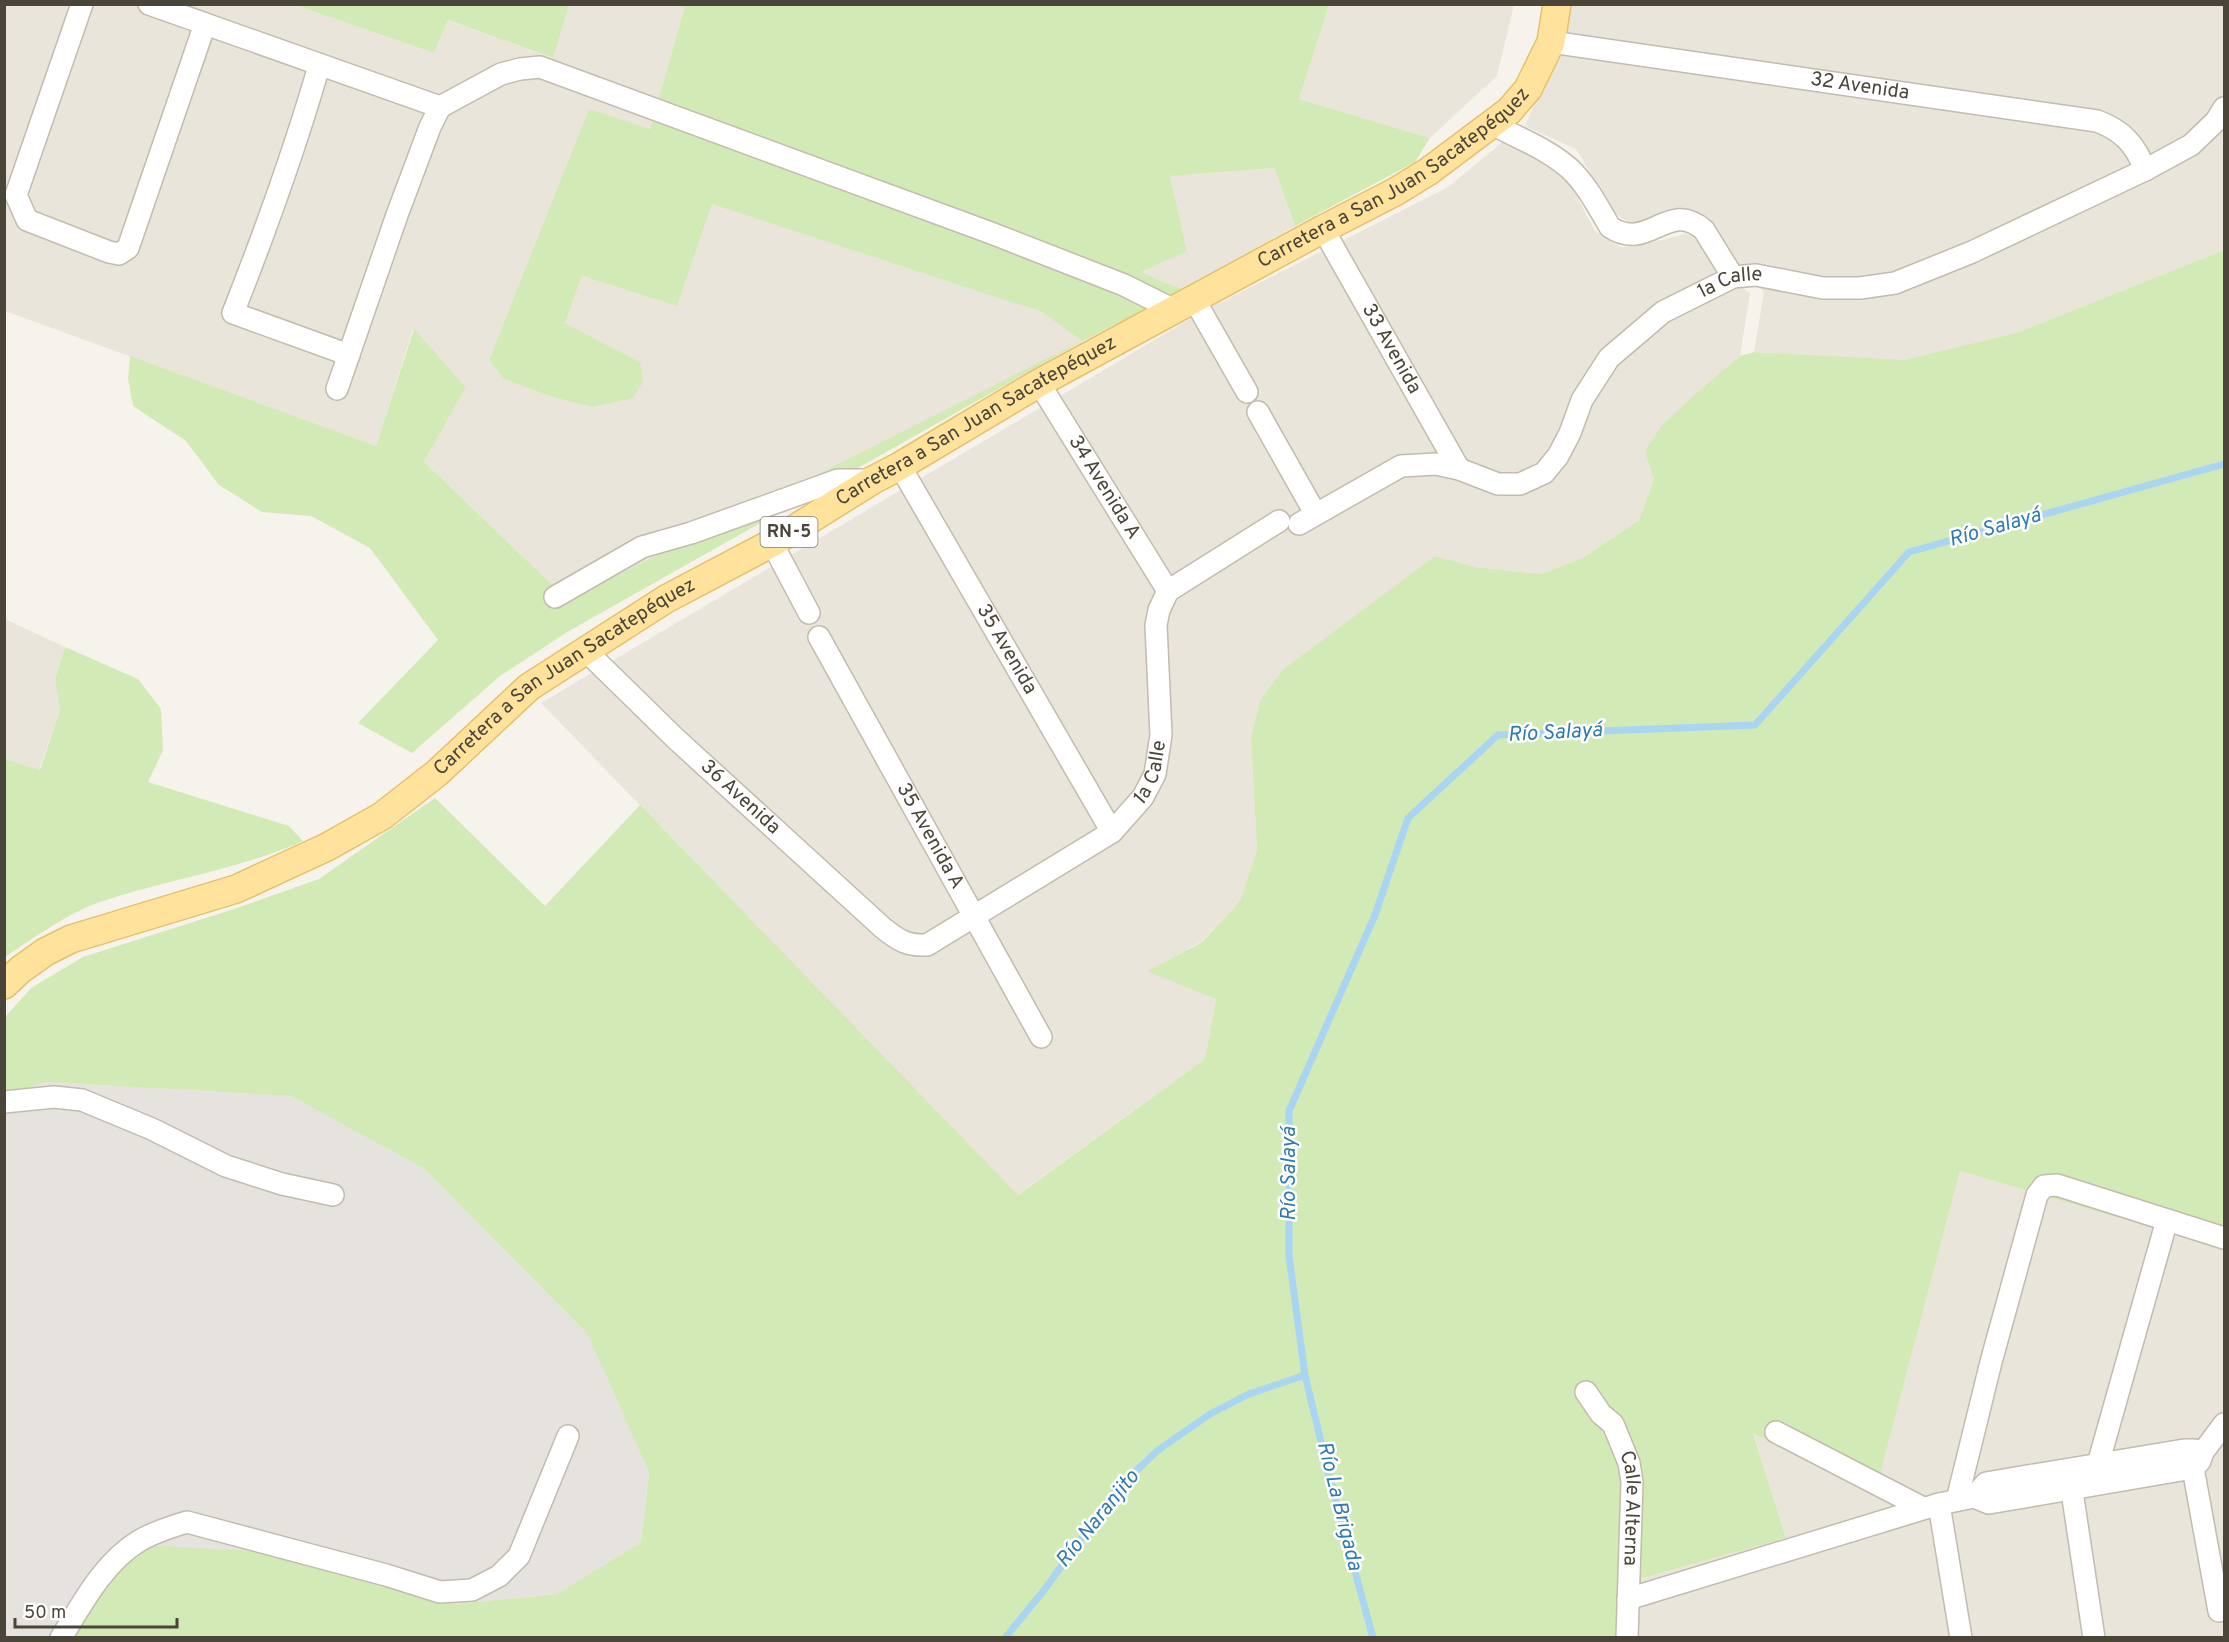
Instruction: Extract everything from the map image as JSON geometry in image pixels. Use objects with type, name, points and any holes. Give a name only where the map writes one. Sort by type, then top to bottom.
[{"type":"main road","name":"Carretera a San Juan Sacatepéquez","points":[[4,985],[45,952],[71,939],[236,889],[327,848],[382,816],[437,773],[529,687],[666,599],[772,543],[873,480],[1039,383],[1395,192],[1429,171],[1509,111],[1528,89],[1551,42],[1557,4]]},
{"type":"street","points":[[82,4],[16,195],[27,220],[119,254],[128,248],[205,24]]},
{"type":"street","points":[[149,4],[440,107]]},
{"type":"street","name":"32 Avenida","points":[[1551,42],[2097,121],[2109,125],[2129,140],[2136,149],[2145,170]]},
{"type":"street","points":[[319,66],[259,248],[233,313],[349,355]]},
{"type":"street","points":[[337,389],[430,127],[440,107],[501,74],[540,67],[991,233],[1124,285],[1184,304],[1246,392]]},
{"type":"street","name":"1a Calle","points":[[901,942],[914,946],[927,945],[1112,832],[1143,797],[1155,774],[1161,735],[1156,624],[1159,610],[1168,591],[1401,466],[1436,464],[1459,469],[1498,484],[1520,484],[1544,473],[1558,456],[1570,433],[1582,400],[1609,358],[1663,312],[1733,277],[1756,275],[1823,288],[1860,288],[1894,284],[1972,252],[2145,170],[2191,145],[2216,121],[2224,108]]},
{"type":"street","points":[[1492,124],[1546,152],[1571,170],[1585,186],[1611,227],[1617,231],[1624,234],[1642,234],[1671,220],[1681,219],[1698,225],[1704,230],[1733,277]]},
{"type":"street","name":"33 Avenida","points":[[1323,229],[1459,469]]},
{"type":"street","name":"34 Avenida A","points":[[1039,383],[1168,591]]},
{"type":"street","points":[[1258,412],[1298,520]]},
{"type":"street","name":"35 Avenida","points":[[900,466],[1112,832]]},
{"type":"street","points":[[555,597],[642,547],[691,533],[838,480],[873,480]]},
{"type":"street","points":[[772,543],[809,613]]},
{"type":"street","name":"35 Avenida A","points":[[819,637],[1041,1037]]},
{"type":"street","name":"36 Avenida","points":[[585,650],[694,754],[901,942]]},
{"type":"street","points":[[4,1102],[54,1098],[82,1100],[152,1128],[226,1166],[282,1184],[333,1195]]},
{"type":"street","points":[[1961,1638],[1948,1502],[2037,1195],[2044,1186],[2057,1185],[2224,1238]]},
{"type":"street","points":[[2098,1464],[2167,1220]]},
{"type":"street","name":"Calle Alterna","points":[[1586,1392],[1601,1414],[1613,1424],[1629,1463],[1632,1482],[1627,1638]]},
{"type":"street","points":[[1628,1599],[1948,1502],[1986,1483],[2070,1480],[2198,1460],[2224,1424]]},
{"type":"street","points":[[1776,1432],[1948,1502]]},
{"type":"street","points":[[61,1638],[104,1574],[121,1554],[155,1532],[186,1522],[386,1575],[440,1592],[472,1590],[499,1576],[519,1556],[568,1436]]},
{"type":"street","points":[[2070,1480],[2098,1464],[2194,1450],[2198,1460],[2219,1611]]},
{"type":"street","points":[[2070,1480],[2094,1638]]},
{"type":"shaded area","points":[[682,4],[685,6],[650,129],[589,110],[489,360],[504,379],[552,397],[592,407],[640,362],[565,323],[582,276],[677,306],[712,203],[1042,312],[1083,341],[568,600],[424,462],[466,387],[413,329],[376,446],[5,311],[4,5],[295,5],[434,53],[447,20],[552,58],[569,5]]},
{"type":"shaded area","points":[[1329,5],[1514,5],[1497,76],[1430,138],[1299,99]]},
{"type":"shaded area","points":[[1553,5],[2224,5],[2224,250],[2016,333],[1905,361],[1754,352],[1764,292],[1737,266],[1706,218],[1687,210],[1641,223],[1628,222],[1616,214],[1576,149],[1525,126],[1538,95]]},
{"type":"shaded area","points":[[1504,141],[1567,178],[1595,231],[1621,247],[1637,246],[1694,232],[1720,274],[1750,293],[1740,356],[1662,425],[1654,479],[1639,520],[1584,557],[1541,574],[1475,567],[1435,556],[1260,700],[1251,738],[1257,850],[1240,901],[1202,941],[1148,971],[1216,998],[1205,1059],[1017,1195],[541,703],[1200,313],[1448,187]]},
{"type":"shaded area","points":[[1274,168],[1295,226],[1183,290],[1140,272],[1187,250],[1169,176]]},
{"type":"shaded area","points":[[5,619],[65,647],[55,679],[60,710],[39,770],[5,759]]},
{"type":"shaded area","points":[[45,1082],[291,1096],[424,1169],[587,1333],[649,1471],[641,1542],[557,1594],[453,1604],[255,1551],[59,1637],[5,1637],[4,1095]]},
{"type":"shaded area","points":[[1960,1171],[2224,1249],[2224,1634],[2222,1637],[1630,1637],[1630,1581],[1786,1538],[1753,1432],[1875,1492]]},
{"type":"green space","points":[[569,4],[553,58],[448,20],[434,53],[295,5]]},
{"type":"green space","points":[[682,5],[1329,5],[1299,99],[1430,138],[1415,162],[1295,226],[1274,168],[1170,176],[1187,251],[1141,272],[1183,290],[1083,341],[569,631],[500,676],[412,753],[358,723],[438,640],[370,548],[311,516],[262,512],[219,485],[186,441],[133,406],[128,378],[130,356],[376,446],[414,329],[466,387],[424,462],[568,600],[1082,341],[1042,312],[712,204],[677,306],[582,276],[565,323],[640,362],[643,382],[633,398],[592,407],[552,397],[504,379],[489,360],[589,109],[650,129],[685,6]]},
{"type":"green space","points":[[2224,250],[2224,1249],[1960,1171],[1875,1493],[1753,1433],[1786,1538],[1631,1581],[1630,1637],[59,1637],[141,1545],[255,1551],[453,1604],[557,1594],[641,1542],[649,1472],[587,1333],[424,1169],[291,1096],[45,1082],[5,1095],[5,1017],[31,988],[83,957],[234,909],[319,879],[435,798],[545,906],[640,805],[1018,1195],[1205,1059],[1216,999],[1147,971],[1202,942],[1240,901],[1257,850],[1251,738],[1260,700],[1284,669],[1435,556],[1475,567],[1541,574],[1584,557],[1639,520],[1654,479],[1645,451],[1662,425],[1740,356],[1754,352],[1905,360],[2016,333]]},
{"type":"green space","points":[[65,647],[138,679],[161,709],[163,750],[148,782],[289,826],[303,841],[253,860],[88,906],[5,957],[5,759],[40,770],[60,710],[55,679]]},
{"type":"waterway","name":"Río Salayá","points":[[1373,1638],[1305,1375],[1289,1256],[1289,1111],[1375,915],[1408,818],[1498,735],[1755,725],[1909,552],[2224,464]]},
{"type":"waterway","name":"Río Naranjito","points":[[1005,1638],[1045,1589],[1116,1490],[1157,1451],[1210,1414],[1249,1394],[1305,1375]]},
{"type":"water label","name":"Río La Brigada","points":[[1339,1506]]}]
